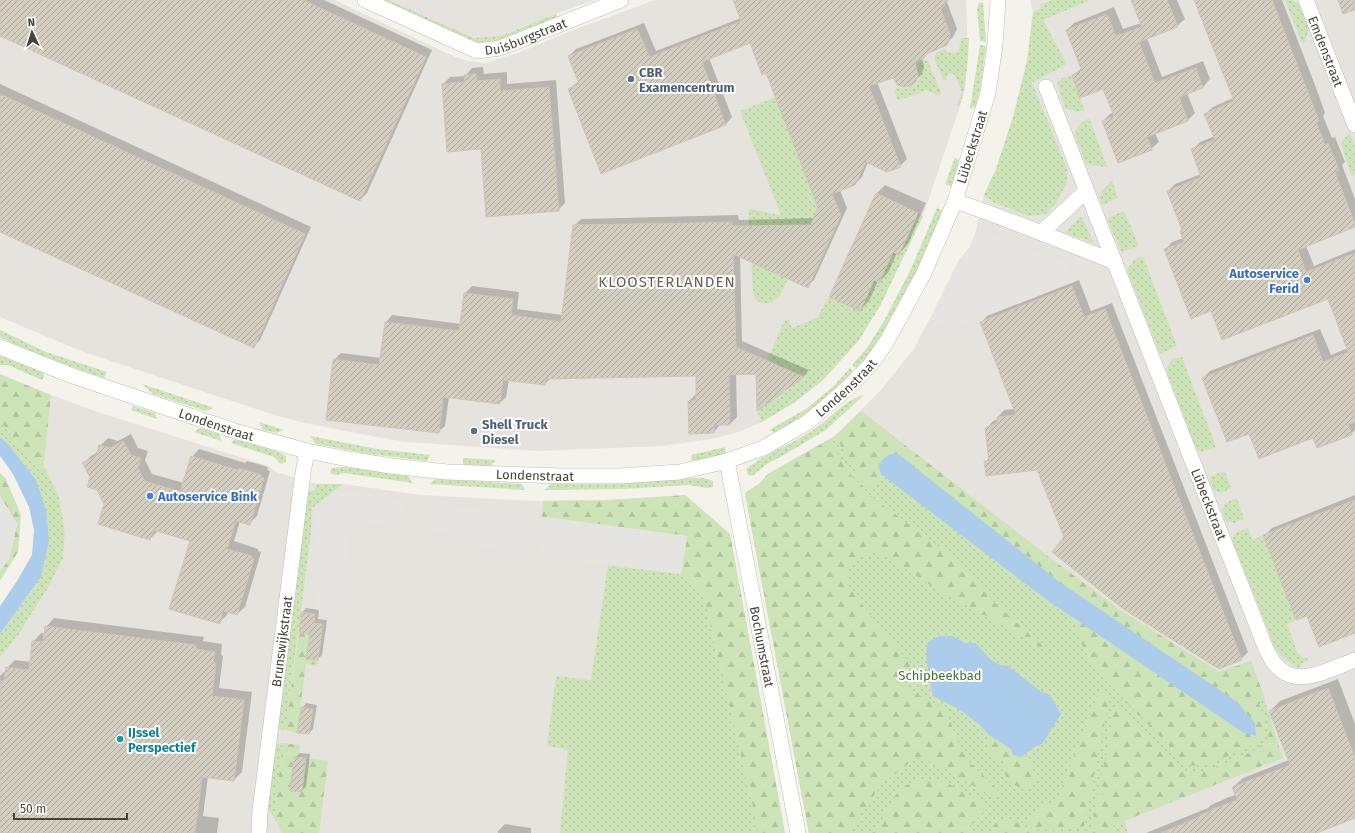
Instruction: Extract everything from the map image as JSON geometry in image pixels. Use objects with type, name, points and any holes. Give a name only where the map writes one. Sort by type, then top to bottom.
[{"type":"street","name":"Duisburgstraat","points":[[365,0],[477,51],[500,48],[621,0]]},
{"type":"street","name":"Lübeckstraat","points":[[998,0],[995,45],[988,93],[955,201],[1042,232],[1114,262]]},
{"type":"street","name":"Emdenstraat","points":[[1306,0],[1355,125]]},
{"type":"street","name":"Lübeckstraat","points":[[1046,87],[1262,638],[1274,663],[1284,672],[1295,677],[1309,677],[1355,660]]},
{"type":"street","points":[[1042,232],[1086,191]]},
{"type":"street","name":"Londenstraat","points":[[0,346],[70,375],[238,432],[307,451],[348,459],[391,466],[448,472],[561,476],[648,475],[680,472],[727,461],[763,448],[808,422],[849,387],[870,364],[887,341],[924,273],[955,201]]},
{"type":"street","name":"Brunswijkstraat","points":[[259,833],[260,811],[302,480],[307,451]]},
{"type":"street","name":"Bochumstraat","points":[[727,461],[798,833]]},
{"type":"shaded area","points":[[0,0],[335,0],[455,57],[468,61],[485,63],[521,52],[568,32],[655,0],[966,0],[968,54],[965,89],[923,216],[881,304],[859,340],[823,380],[795,402],[762,422],[738,432],[712,439],[662,446],[539,451],[407,442],[301,422],[271,414],[81,351],[0,317]]},
{"type":"shaded area","points":[[389,0],[595,0],[552,15],[504,35],[474,38]]},
{"type":"shaded area","points":[[1030,0],[1355,0],[1355,833],[809,833],[745,493],[759,484],[768,474],[835,436],[882,389],[913,350],[959,260],[970,247],[975,234],[984,195],[996,169],[1013,117],[1027,61],[1033,12]]},
{"type":"shaded area","points":[[979,231],[1065,263],[1072,283],[948,331],[945,323],[937,324],[933,313],[959,260],[970,247],[975,234]]},
{"type":"shaded area","points":[[51,395],[98,412],[268,466],[276,472],[316,484],[343,484],[421,495],[535,501],[610,500],[685,495],[730,534],[785,833],[0,833],[0,658],[19,634],[49,586],[63,558],[65,534],[59,496],[44,466]]},
{"type":"shaded area","points":[[346,491],[405,500],[404,511],[394,527],[351,520],[339,530],[339,535],[349,535],[341,617],[315,614],[321,562],[312,561],[313,547],[316,548],[317,534],[314,534],[316,515]]},
{"type":"shaded area","points":[[0,496],[17,524],[9,559],[0,571]]},
{"type":"shaded area","points":[[435,504],[519,514],[517,528],[522,529],[520,552],[480,548],[481,537],[432,531]]},
{"type":"shaded area","points":[[546,517],[687,536],[681,574],[540,557]]},
{"type":"green space","points":[[377,0],[389,0],[474,38],[504,35],[557,14],[556,19],[491,44],[477,44]]},
{"type":"green space","points":[[1053,0],[1090,0],[1043,20],[1067,64],[1032,83],[1067,168],[1067,183],[1057,202],[1046,214],[1028,216],[993,202],[984,195],[996,169],[1013,117],[1027,61],[1033,12],[1041,9],[1040,5]]},
{"type":"green space","points":[[1285,0],[1293,0],[1301,6],[1309,29],[1305,42],[1302,43]]},
{"type":"green space","points":[[983,2],[986,42],[980,41],[977,9],[979,3]]},
{"type":"green space","points":[[962,38],[969,38],[964,89],[960,106],[957,105],[962,92],[954,74],[949,73],[944,81],[934,58],[937,52],[944,49],[950,53],[958,51]]},
{"type":"green space","points":[[980,45],[986,46],[980,90],[976,106],[970,109]]},
{"type":"green space","points":[[927,59],[941,92],[939,96],[927,90],[898,101],[894,91],[897,87],[904,89],[916,84],[920,78],[916,64]]},
{"type":"green space","points":[[1072,75],[1084,110],[1077,112],[1065,108],[1057,83],[1062,78]]},
{"type":"green space","points":[[776,97],[818,207],[811,225],[753,226],[788,278],[780,296],[771,303],[761,304],[756,300],[753,293],[748,217],[749,209],[781,215],[740,111]]},
{"type":"green space","points":[[1089,118],[1107,167],[1086,164],[1074,133],[1081,123]]},
{"type":"green space","points":[[1350,134],[1355,146],[1355,174],[1352,177],[1341,144],[1346,136]]},
{"type":"green space","points":[[955,158],[961,161],[952,187],[945,184]]},
{"type":"green space","points":[[1112,180],[1118,198],[1102,205],[1099,197]]},
{"type":"green space","points":[[937,208],[944,211],[935,236],[888,328],[858,369],[852,365],[867,348],[884,321],[910,271]]},
{"type":"green space","points":[[1124,211],[1139,246],[1121,252],[1107,218]]},
{"type":"green space","points":[[918,213],[923,216],[881,304],[859,340],[823,380],[795,402],[762,422],[757,411],[803,378],[767,361],[784,321],[788,319],[792,328],[817,318],[829,297],[860,311],[874,280],[879,283],[893,252],[899,254]]},
{"type":"green space","points":[[1081,216],[1094,243],[1065,233]]},
{"type":"green space","points":[[1143,257],[1177,346],[1160,354],[1127,270],[1134,260]]},
{"type":"green space","points":[[0,330],[46,352],[107,372],[104,378],[40,356],[0,337]]},
{"type":"green space","points":[[0,356],[43,372],[44,377],[42,380],[8,365],[0,365]]},
{"type":"green space","points":[[1182,357],[1216,447],[1202,452],[1197,451],[1166,370],[1172,359]]},
{"type":"green space","points":[[850,368],[854,372],[829,396],[802,418],[776,433],[769,430],[806,409],[833,387]]},
{"type":"green space","points":[[0,374],[51,395],[44,466],[38,469],[0,421]]},
{"type":"green space","points":[[142,384],[214,408],[206,411],[153,394]]},
{"type":"green space","points":[[864,395],[826,430],[767,464],[752,476],[748,475],[746,469],[754,463],[808,434],[845,405],[857,397]]},
{"type":"green space","points":[[133,406],[155,413],[157,419],[131,410]]},
{"type":"green space","name":"Schipbeekbad","points":[[861,411],[1045,554],[1120,610],[1219,672],[1251,661],[1283,758],[1124,821],[1128,833],[809,833],[745,493],[759,484],[768,474],[835,436]]},
{"type":"green space","points":[[861,411],[1045,554],[1120,610],[1219,672],[1251,661],[1265,699],[1259,704],[1265,721],[1264,736],[1256,743],[1239,752],[1201,766],[1188,765],[1100,675],[1083,647],[1071,616],[1244,733],[898,453],[881,474],[876,491],[860,479],[835,436]]},
{"type":"green space","points":[[0,421],[38,469],[44,466],[59,496],[65,534],[63,558],[49,586],[19,634],[0,658],[0,634],[41,577],[36,480],[9,445],[0,437]]},
{"type":"green space","points":[[259,422],[284,430],[277,433],[263,430]]},
{"type":"green space","points":[[200,428],[219,434],[222,441],[194,432]]},
{"type":"green space","points":[[310,436],[377,449],[430,455],[427,461],[370,454],[316,444]]},
{"type":"green space","points":[[832,438],[843,465],[873,498],[960,562],[980,587],[1015,622],[1052,654],[988,617],[949,597],[888,558],[873,551],[847,565],[847,585],[898,650],[913,666],[897,683],[946,710],[958,742],[967,760],[1001,793],[994,799],[950,771],[917,757],[883,783],[863,810],[849,833],[809,833],[745,493],[759,484],[768,474]]},
{"type":"green space","points":[[234,440],[239,440],[279,452],[286,456],[286,462],[281,464],[274,457],[231,443]]},
{"type":"green space","points":[[725,447],[726,454],[692,461],[691,455]]},
{"type":"green space","points":[[463,458],[496,460],[490,466],[467,465],[463,464]]},
{"type":"green space","points":[[344,467],[408,476],[413,483],[344,473],[336,475],[331,474],[330,470],[332,468]]},
{"type":"green space","points":[[1225,471],[1231,488],[1221,493],[1213,490],[1209,477]]},
{"type":"green space","points":[[0,473],[6,479],[21,515],[18,552],[0,581],[0,571],[9,559],[17,524],[0,496]]},
{"type":"green space","points":[[704,478],[713,481],[713,487],[708,488],[688,485],[623,489],[545,490],[551,484],[604,484]]},
{"type":"green space","points":[[436,479],[522,484],[525,490],[430,484]]},
{"type":"green space","points":[[316,484],[343,484],[312,508],[311,533],[285,730],[278,729],[308,491],[315,491]]},
{"type":"green space","points":[[685,495],[730,534],[785,833],[759,833],[704,597],[681,574],[687,536],[542,517],[543,501],[610,500]]},
{"type":"green space","points":[[1237,498],[1244,519],[1235,523],[1225,521],[1223,508],[1225,504]]},
{"type":"green space","points":[[1248,528],[1253,540],[1263,535],[1296,620],[1287,624],[1297,652],[1303,658],[1308,658],[1309,661],[1303,662],[1300,668],[1286,661],[1275,648],[1232,540],[1235,533]]},
{"type":"green space","points":[[608,565],[681,574],[704,597],[759,833],[560,833],[568,750],[547,746],[556,676],[591,680]]},
{"type":"green space","points":[[299,633],[310,634],[307,658],[318,660],[317,665],[306,664],[297,733],[285,730]]},
{"type":"green space","points":[[1100,688],[1109,699],[1084,826],[1070,829],[1048,830],[1028,824],[1042,807],[1058,798]]},
{"type":"green space","points":[[1115,703],[1118,704],[1177,764],[1187,772],[1200,773],[1256,750],[1266,741],[1270,730],[1268,713],[1283,758],[1114,825],[1112,833],[1090,833]]},
{"type":"green space","points":[[989,735],[1021,757],[1029,757],[1036,778],[1025,789],[1012,784],[1005,775],[1006,762],[992,758],[986,745]]},
{"type":"green space","points":[[283,743],[274,818],[268,808],[275,744]]},
{"type":"green space","points":[[283,743],[300,745],[299,758],[294,757],[290,791],[302,792],[306,758],[328,761],[319,833],[282,833],[274,818]]},
{"type":"green space","points":[[917,780],[936,780],[949,784],[989,806],[965,833],[867,833],[878,826],[882,821],[898,792]]},
{"type":"green space","points":[[1011,819],[1036,833],[991,833],[996,822]]},
{"type":"water","points":[[0,437],[9,445],[36,480],[46,510],[49,541],[41,577],[0,634],[0,606],[32,555],[34,530],[29,507],[13,474],[0,456]]},
{"type":"water","points":[[897,453],[1058,581],[1236,701],[1255,723],[1256,736],[1244,733],[1047,600],[881,474],[878,465],[886,456]]},
{"type":"water","points":[[939,636],[953,636],[964,643],[975,643],[991,660],[1000,665],[1008,666],[1040,691],[1050,695],[1061,714],[1042,744],[1036,746],[1021,757],[1013,755],[1011,749],[989,735],[980,725],[959,709],[933,696],[926,654],[928,642]]},
{"type":"building","points":[[0,0],[303,0],[426,57],[360,201],[0,36]]},
{"type":"building","points":[[733,0],[948,0],[941,9],[949,31],[949,41],[947,45],[926,54],[924,58],[915,61],[918,75],[916,82],[910,86],[904,87],[897,85],[893,78],[869,86],[901,167],[887,172],[866,162],[855,185],[832,194],[841,215],[808,288],[733,254],[736,347],[804,377],[757,411],[756,374],[729,375],[730,425],[714,425],[714,433],[689,434],[688,401],[696,400],[696,376],[546,379],[545,385],[503,380],[500,404],[443,397],[439,433],[326,420],[333,359],[379,365],[385,322],[459,331],[464,293],[513,299],[511,315],[561,322],[573,225],[732,222],[732,226],[811,225],[818,207],[766,73],[762,75],[750,43],[702,62],[726,125],[601,174],[568,89],[579,84],[568,56],[637,29],[650,57],[741,21]]},
{"type":"building","points":[[1131,0],[1167,0],[1178,27],[1139,42],[1155,83],[1196,68],[1203,88],[1179,97],[1188,121],[1147,137],[1152,150],[1118,163],[1102,121],[1114,116],[1103,89],[1080,98],[1072,75],[1082,71],[1066,30],[1107,14],[1116,36],[1142,27]]},
{"type":"building","points":[[1194,0],[1272,0],[1319,121],[1316,122],[1325,145],[1328,143],[1339,170],[1335,172],[1355,224],[1355,227],[1298,250],[1306,272],[1355,253],[1355,422],[1348,424],[1352,435],[1317,448],[1313,438],[1259,459],[1249,434],[1227,442],[1202,378],[1313,335],[1323,362],[1348,352],[1328,299],[1222,340],[1211,311],[1191,319],[1164,249],[1184,242],[1180,231],[1182,230],[1167,191],[1201,177],[1191,149],[1215,140],[1204,114],[1234,101]]},
{"type":"building","points":[[1338,0],[1355,0],[1355,10],[1343,14]]},
{"type":"building","points":[[476,74],[477,81],[500,79],[500,91],[549,87],[559,211],[486,217],[481,149],[447,152],[442,84],[465,82],[464,75]]},
{"type":"building","points":[[0,94],[305,234],[254,348],[0,232]]},
{"type":"building","points":[[876,193],[918,213],[899,255],[893,252],[879,283],[874,280],[860,311],[829,297]]},
{"type":"building","points":[[1072,286],[1084,317],[1105,309],[1242,660],[1219,669],[1122,608],[1052,552],[1064,537],[1037,470],[986,476],[984,461],[989,461],[985,428],[997,423],[997,417],[1016,415],[980,322]]},
{"type":"building","points":[[123,441],[131,455],[141,458],[138,468],[145,481],[180,492],[191,456],[238,470],[239,468],[261,475],[260,477],[264,478],[250,525],[236,521],[227,549],[252,556],[251,558],[254,559],[237,615],[223,611],[220,624],[169,609],[190,541],[153,530],[150,540],[98,524],[104,504],[97,490],[87,487],[90,477],[82,463],[96,456],[99,445],[110,448]]},
{"type":"building","points":[[1355,500],[1355,633],[1319,647],[1307,616],[1296,620],[1263,535]]},
{"type":"building","points":[[301,612],[315,614],[314,623],[323,624],[318,660],[306,659],[310,634],[299,633]]},
{"type":"building","name":"IJssel Perspectief","points":[[45,626],[196,645],[196,649],[215,652],[213,663],[216,663],[212,696],[244,700],[234,781],[202,777],[195,833],[0,833],[0,681],[4,681],[6,667],[29,670],[32,641],[43,642]]},
{"type":"building","points":[[1328,688],[1355,758],[1355,818],[1317,833],[1161,833],[1199,817],[1212,809],[1237,800],[1232,787],[1290,765],[1269,711]]},
{"type":"building","points":[[301,707],[313,709],[309,734],[297,733]]},
{"type":"building","points":[[294,757],[306,758],[302,792],[290,791]]},
{"type":"place","name":"CBR Examencentrum","points":[[631,79]]},
{"type":"place","name":"Autoservice Ferid","points":[[1307,280]]},
{"type":"place","name":"Shell Truck Diesel","points":[[474,431]]},
{"type":"place","name":"Autoservice Bink","points":[[150,496]]},
{"type":"place","name":"IJssel Perspectief","points":[[120,739]]},
{"type":"district","name":"KLOOSTERLANDEN","points":[[667,282]]}]
